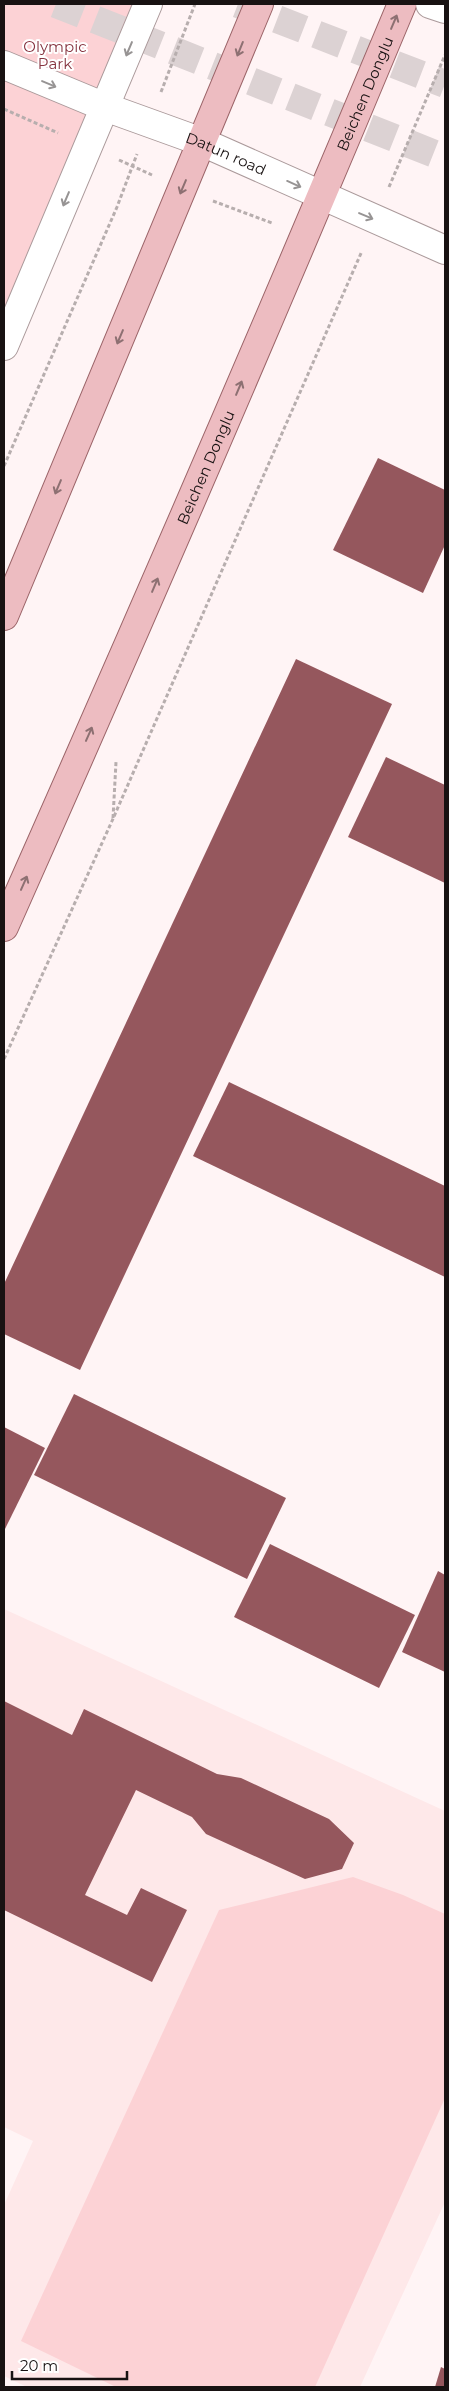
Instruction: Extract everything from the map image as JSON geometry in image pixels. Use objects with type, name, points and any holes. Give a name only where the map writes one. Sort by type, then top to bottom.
[{"type":"main road","points":[[4,616],[259,4]]},
{"type":"main road","name":"Beichen Donglu","points":[[4,927],[119,668],[322,197],[402,4]]},
{"type":"street","points":[[4,346],[148,4]]},
{"type":"street","points":[[430,4],[445,9]]},
{"type":"street","name":"Datun road","points":[[4,65],[105,107],[202,142],[322,197],[445,250]]},
{"type":"path","points":[[4,466],[117,207],[195,4]]},
{"type":"path","points":[[4,1059],[112,821],[376,220],[445,55]]},
{"type":"shaded area","points":[[4,1609],[445,1811],[445,2202],[360,2387],[27,2387],[4,2376],[4,2205],[33,2141],[4,2127]]},
{"type":"green space","name":"Olympic Park","points":[[4,4],[133,4],[4,309]]},
{"type":"green space","points":[[353,1877],[403,1895],[445,1914],[445,2098],[315,2387],[116,2387],[21,2341],[219,1910]]},
{"type":"building","points":[[378,458],[445,490],[445,545],[423,593],[333,550]]},
{"type":"building","points":[[296,659],[392,704],[80,1370],[4,1334],[4,1284]]},
{"type":"building","points":[[386,757],[445,785],[445,883],[348,837]]},
{"type":"building","points":[[229,1082],[445,1186],[445,1277],[193,1156]]},
{"type":"building","points":[[74,1394],[286,1498],[247,1579],[34,1475]]},
{"type":"building","points":[[4,1427],[45,1448],[4,1531]]},
{"type":"building","points":[[270,1544],[415,1615],[379,1688],[234,1617]]},
{"type":"building","points":[[438,1571],[445,1575],[445,1672],[402,1652]]},
{"type":"building","points":[[4,1701],[72,1735],[84,1709],[217,1774],[241,1778],[329,1819],[354,1843],[342,1869],[305,1879],[206,1834],[192,1817],[136,1790],[85,1895],[127,1915],[141,1888],[187,1910],[152,1982],[4,1910]]},
{"type":"building","points":[[441,2367],[445,2369],[445,2387],[435,2387]]},
{"type":"tunnel","points":[[56,4],[445,158]]},
{"type":"tunnel","points":[[238,4],[445,84]]}]
